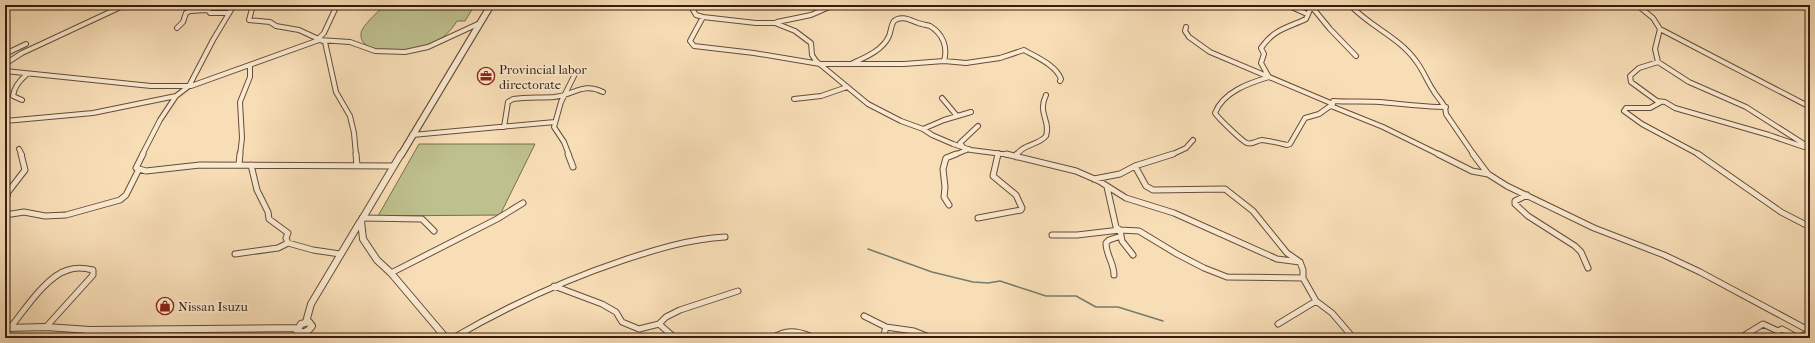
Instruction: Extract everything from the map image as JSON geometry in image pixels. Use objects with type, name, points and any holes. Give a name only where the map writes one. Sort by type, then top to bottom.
[{"type":"street","points":[[5,64],[22,53],[125,5]]},
{"type":"street","points":[[234,5],[213,40],[189,86],[176,96],[160,120],[136,168],[146,171],[200,165],[239,164],[393,166]]},
{"type":"street","points":[[253,5],[249,20],[270,22],[276,26],[299,30],[325,42],[336,92],[350,116],[354,133],[357,166]]},
{"type":"street","points":[[319,39],[324,33],[337,5]]},
{"type":"street","points":[[8,328],[46,327],[90,330],[298,328],[306,322],[312,304],[340,254],[492,5]]},
{"type":"street","points":[[694,5],[693,10],[696,15],[756,23],[775,23],[811,15],[834,5]]},
{"type":"street","points":[[1287,5],[1307,14]]},
{"type":"street","points":[[1350,5],[1361,17],[1388,34],[1416,60],[1434,92],[1446,107],[1446,114],[1488,174]]},
{"type":"street","points":[[1637,5],[1658,23],[1661,34],[1656,41],[1655,50],[1658,62],[1668,71],[1762,116],[1810,148]]},
{"type":"street","points":[[1269,77],[1261,63],[1264,54],[1261,48],[1264,43],[1278,29],[1306,19],[1312,6],[1330,29],[1356,56]]},
{"type":"street","points":[[177,28],[183,22],[186,13],[190,11],[208,10],[210,13],[229,13]]},
{"type":"street","points":[[703,17],[690,41],[694,46],[754,53],[820,64],[904,64],[944,61],[956,63],[972,62],[1002,57],[1024,50],[1054,70],[1061,79],[1060,81]]},
{"type":"street","points":[[850,64],[879,49],[888,38],[892,22],[901,18],[907,18],[923,26],[929,26],[936,32],[943,40],[946,47],[944,61]]},
{"type":"street","points":[[5,72],[151,86],[189,86],[250,66],[319,39],[350,42],[367,46],[375,51],[405,52],[428,47],[480,23]]},
{"type":"street","points":[[775,23],[795,31],[809,40],[811,43],[813,58],[868,104],[901,121],[923,129],[932,135],[972,150],[998,153],[1076,171],[1094,179],[1126,198],[1174,213],[1277,259],[1300,262]]},
{"type":"street","points":[[1186,27],[1185,30],[1189,36],[1210,52],[1383,127],[1472,171],[1488,174],[1507,186],[1594,228],[1664,255],[1700,272],[1810,332]]},
{"type":"street","points":[[1660,29],[1810,107]]},
{"type":"street","points":[[5,54],[26,44]]},
{"type":"street","points":[[1658,62],[1643,65],[1632,72],[1630,76],[1631,82],[1653,99],[1704,118],[1769,135],[1810,148]]},
{"type":"street","points":[[239,164],[242,138],[240,102],[250,77],[250,66]]},
{"type":"street","points":[[573,167],[564,142],[554,127],[563,96],[575,74]]},
{"type":"street","points":[[22,100],[13,96],[12,93],[16,85],[26,75]]},
{"type":"street","points":[[1269,77],[1252,81],[1222,102],[1215,111],[1217,118],[1235,132],[1245,144],[1251,144],[1260,140],[1288,145],[1303,120],[1319,114],[1332,105],[1333,100],[1356,103],[1379,102],[1422,107],[1446,107]]},
{"type":"street","points":[[794,99],[825,96],[847,87]]},
{"type":"street","points":[[504,127],[508,102],[513,99],[563,96],[577,90],[591,88],[603,92]]},
{"type":"street","points":[[1017,157],[1017,153],[1023,148],[1040,141],[1047,135],[1046,121],[1042,111],[1046,94]]},
{"type":"street","points":[[5,121],[93,113],[176,96]]},
{"type":"street","points":[[942,98],[957,116]]},
{"type":"street","points":[[1662,102],[1650,108],[1626,108],[1624,111],[1652,130],[1704,157],[1779,212],[1810,227]]},
{"type":"street","points":[[923,129],[971,112]]},
{"type":"street","points":[[412,135],[555,122]]},
{"type":"street","points":[[972,150],[960,144],[978,126]]},
{"type":"street","points":[[1094,179],[1120,174],[1135,166],[1160,160],[1181,151],[1193,140]]},
{"type":"street","points":[[5,204],[8,192],[24,170],[22,156],[19,149]]},
{"type":"street","points":[[948,205],[944,197],[946,189],[942,174],[942,167],[946,158],[972,150]]},
{"type":"street","points":[[978,218],[1021,210],[1022,208],[1016,195],[993,176],[998,153]]},
{"type":"street","points":[[251,165],[257,190],[268,212],[269,219],[288,233],[286,238],[288,243]]},
{"type":"street","points":[[1135,166],[1142,175],[1146,186],[1153,190],[1225,190],[1253,211],[1287,253],[1300,262],[1303,270],[1303,278],[1316,301],[1332,313],[1350,334]]},
{"type":"street","points":[[5,215],[24,212],[45,216],[66,215],[115,202],[126,195],[139,169]]},
{"type":"street","points":[[1107,187],[1116,227],[1124,244],[1133,255]]},
{"type":"street","points":[[1527,195],[1515,201],[1515,204],[1528,216],[1575,246],[1581,252],[1588,268]]},
{"type":"street","points":[[391,273],[497,219],[523,203]]},
{"type":"street","points":[[362,219],[422,219],[434,231]]},
{"type":"street","points":[[362,219],[363,239],[377,260],[391,273],[446,338]]},
{"type":"street","points":[[1114,275],[1113,266],[1106,252],[1106,244],[1109,240],[1120,233]]},
{"type":"street","points":[[1052,235],[1144,233],[1177,254],[1204,268],[1227,277],[1303,278]]},
{"type":"street","points":[[453,338],[488,316],[554,286],[597,269],[669,246],[701,239],[725,237]]},
{"type":"street","points":[[235,254],[278,248],[288,243],[313,250],[340,254]]},
{"type":"street","points":[[8,328],[51,280],[62,272],[70,269],[93,270],[93,275],[46,327]]},
{"type":"street","points":[[554,286],[614,310],[619,314],[622,322],[639,329],[647,329],[659,324],[666,317],[680,310],[738,291]]},
{"type":"street","points":[[1278,324],[1316,301]]},
{"type":"street","points":[[864,316],[886,327],[914,331],[932,338]]},
{"type":"street","points":[[298,328],[297,331],[308,334],[312,324],[306,322]]},
{"type":"street","points":[[659,324],[675,338]]},
{"type":"street","points":[[1740,338],[1754,328],[1763,324],[1778,331],[1782,329],[1798,338],[1810,332]]},
{"type":"street","points":[[883,338],[886,327]]},
{"type":"street","points":[[83,338],[90,330]]},
{"type":"street","points":[[772,338],[783,331],[795,330],[810,336],[810,338]]},
{"type":"green space","points":[[385,5],[469,5],[467,7],[473,8],[465,21],[457,21],[446,35],[434,42],[405,50],[385,51],[368,47],[363,42],[361,35],[362,30],[367,23]]},
{"type":"green space","points":[[419,144],[535,144],[500,215],[378,216]]},
{"type":"waterway","points":[[868,249],[932,272],[973,282],[988,283],[1000,281],[1046,296],[1076,296],[1096,307],[1118,307],[1163,321]]},
{"type":"place","name":"Provincial labor directorate","points":[[486,76]]},
{"type":"place","name":"Nissan Isuzu","points":[[165,306]]}]
